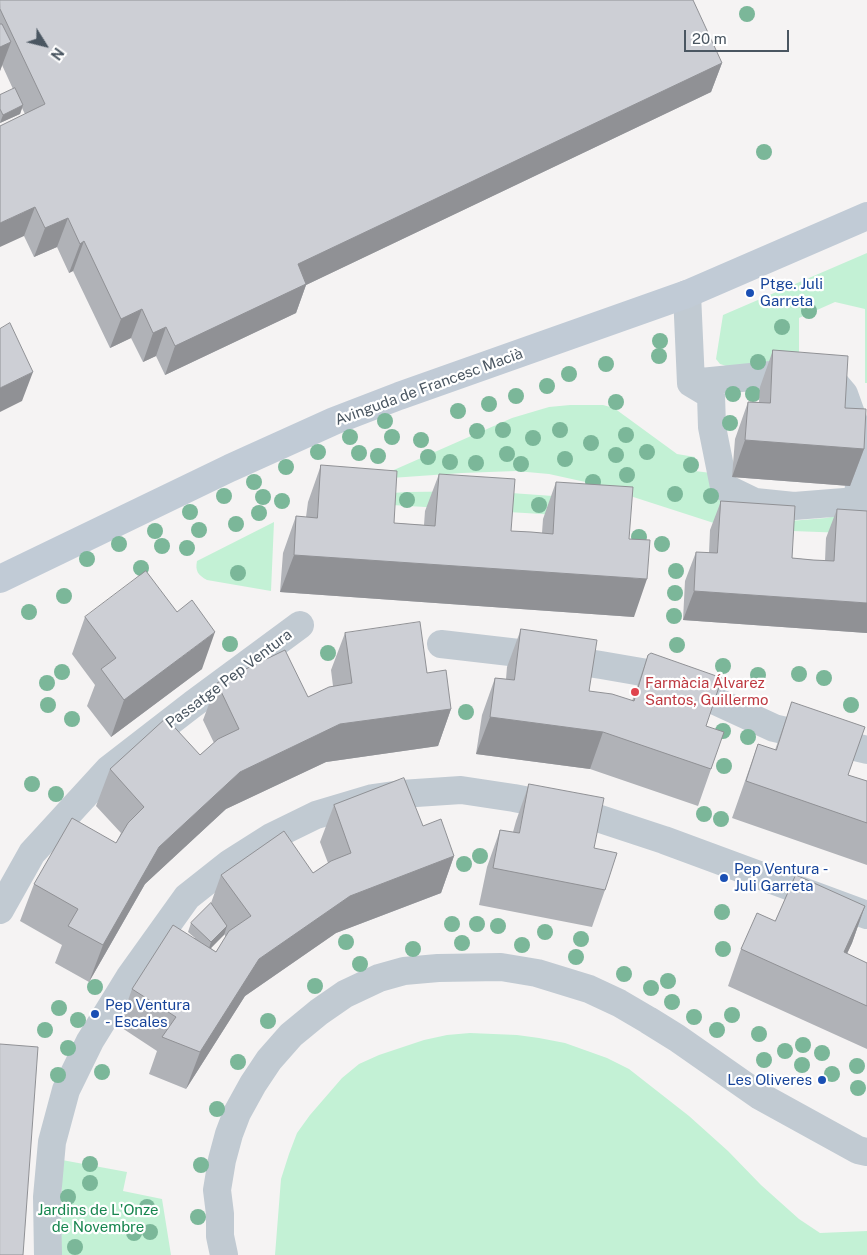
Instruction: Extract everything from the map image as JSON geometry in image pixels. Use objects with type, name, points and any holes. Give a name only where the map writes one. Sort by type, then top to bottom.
[{"type":"street","name":"Avinguda de Francesc Macià","points":[[0,579],[230,468],[334,421],[399,396],[687,294],[867,216]]},
{"type":"street","points":[[687,294],[690,383]]},
{"type":"street","points":[[791,373],[828,375],[844,394],[864,450],[857,501],[794,506],[755,502],[724,488],[712,427],[711,395],[690,383],[791,373]]},
{"type":"street","name":"Passatge Pep Ventura","points":[[0,910],[32,853],[109,769],[192,704],[300,625]]},
{"type":"street","points":[[442,644],[564,659],[659,675],[774,728],[867,750]]},
{"type":"street","points":[[48,1255],[47,1197],[52,1142],[66,1090],[90,1041],[129,978],[187,897],[230,863],[262,842],[316,815],[372,798],[461,790],[570,808],[664,840],[867,915]]},
{"type":"street","points":[[224,1255],[220,1236],[217,1190],[222,1160],[237,1113],[253,1084],[291,1035],[319,1012],[345,994],[379,978],[404,971],[438,968],[501,967],[538,973],[589,989],[619,1003],[648,1020],[760,1096],[858,1150],[867,1152]]},
{"type":"green space","points":[[867,253],[867,383],[865,383],[865,309],[835,302],[799,318],[799,365],[736,369],[720,364],[716,359],[723,315]]},
{"type":"green space","points":[[603,405],[614,408],[677,454],[695,457],[695,471],[711,473],[790,521],[826,518],[853,512],[867,504],[867,531],[846,533],[792,531],[720,525],[590,483],[549,474],[516,471],[391,478],[387,473],[512,418],[549,407]]},
{"type":"green space","points":[[483,491],[553,496],[608,518],[342,502],[342,496],[408,492]]},
{"type":"green space","points":[[274,522],[271,591],[207,580],[198,572],[196,567],[197,561]]},
{"type":"green space","points":[[470,1033],[517,1035],[565,1043],[607,1058],[629,1069],[689,1116],[799,1219],[820,1233],[867,1231],[867,1255],[275,1255],[281,1179],[289,1154],[297,1133],[342,1078],[359,1064],[379,1055],[424,1040]]},
{"type":"green space","name":"Jardins de L'Onze de Novembre","points":[[62,1160],[127,1172],[123,1191],[162,1199],[171,1255],[61,1255]]},
{"type":"building","points":[[0,0],[693,0],[722,63],[298,264],[306,284],[175,346],[166,327],[153,333],[142,309],[121,319],[84,241],[80,244],[68,218],[45,228],[35,207],[0,223],[0,126],[45,104],[0,9]]},
{"type":"building","points":[[0,24],[2,24],[11,42],[0,47]]},
{"type":"building","points":[[15,88],[23,105],[3,115],[0,109],[0,95]]},
{"type":"building","points":[[10,323],[33,372],[0,388],[0,329]]},
{"type":"building","points":[[773,350],[848,356],[845,408],[866,409],[864,449],[745,440],[748,402],[770,403]]},
{"type":"building","points":[[321,465],[397,471],[394,523],[435,526],[439,474],[515,479],[511,531],[553,534],[556,482],[633,487],[629,539],[650,540],[647,579],[294,555],[296,516],[317,518]]},
{"type":"building","points":[[721,501],[795,506],[792,558],[813,560],[834,561],[837,509],[867,511],[867,603],[694,591],[696,552],[717,553]]},
{"type":"building","points":[[146,571],[177,612],[192,600],[215,632],[124,700],[101,669],[116,658],[85,617]]},
{"type":"building","points":[[420,622],[427,673],[446,670],[451,709],[340,724],[240,772],[159,847],[103,945],[68,926],[78,909],[34,884],[72,818],[116,843],[128,823],[144,807],[110,769],[166,718],[200,755],[218,739],[239,729],[217,683],[285,650],[308,697],[329,687],[352,683],[345,633]]},
{"type":"building","points":[[521,629],[597,640],[589,691],[612,694],[634,701],[648,655],[651,653],[722,678],[706,726],[724,732],[711,769],[603,732],[490,717],[495,678],[514,680]]},
{"type":"building","points":[[792,702],[865,727],[848,775],[867,781],[867,823],[746,781],[758,744],[776,750]]},
{"type":"building","points":[[404,778],[423,826],[441,819],[454,856],[350,896],[259,959],[200,1052],[162,1037],[176,1017],[132,989],[173,925],[216,952],[229,931],[251,916],[221,875],[284,831],[313,873],[331,861],[351,853],[334,805]]},
{"type":"building","points":[[529,784],[604,798],[594,848],[617,853],[605,890],[493,868],[500,830],[519,833]]},
{"type":"building","points":[[796,875],[865,906],[844,952],[867,963],[867,1006],[741,949],[757,913],[775,921]]},
{"type":"building","points":[[211,903],[227,926],[211,942],[191,923]]},
{"type":"building","points":[[0,1044],[38,1047],[23,1255],[0,1255]]},
{"type":"place","name":"Ptge. Juli Garreta","points":[[750,293]]},
{"type":"place","name":"Farmàcia Álvarez Santos, Guillermo","points":[[635,692]]},
{"type":"place","name":"Pep Ventura - Juli Garreta","points":[[724,878]]},
{"type":"place","name":"Pep Ventura - Escales","points":[[95,1014]]},
{"type":"place","name":"Les Oliveres","points":[[822,1080]]}]
